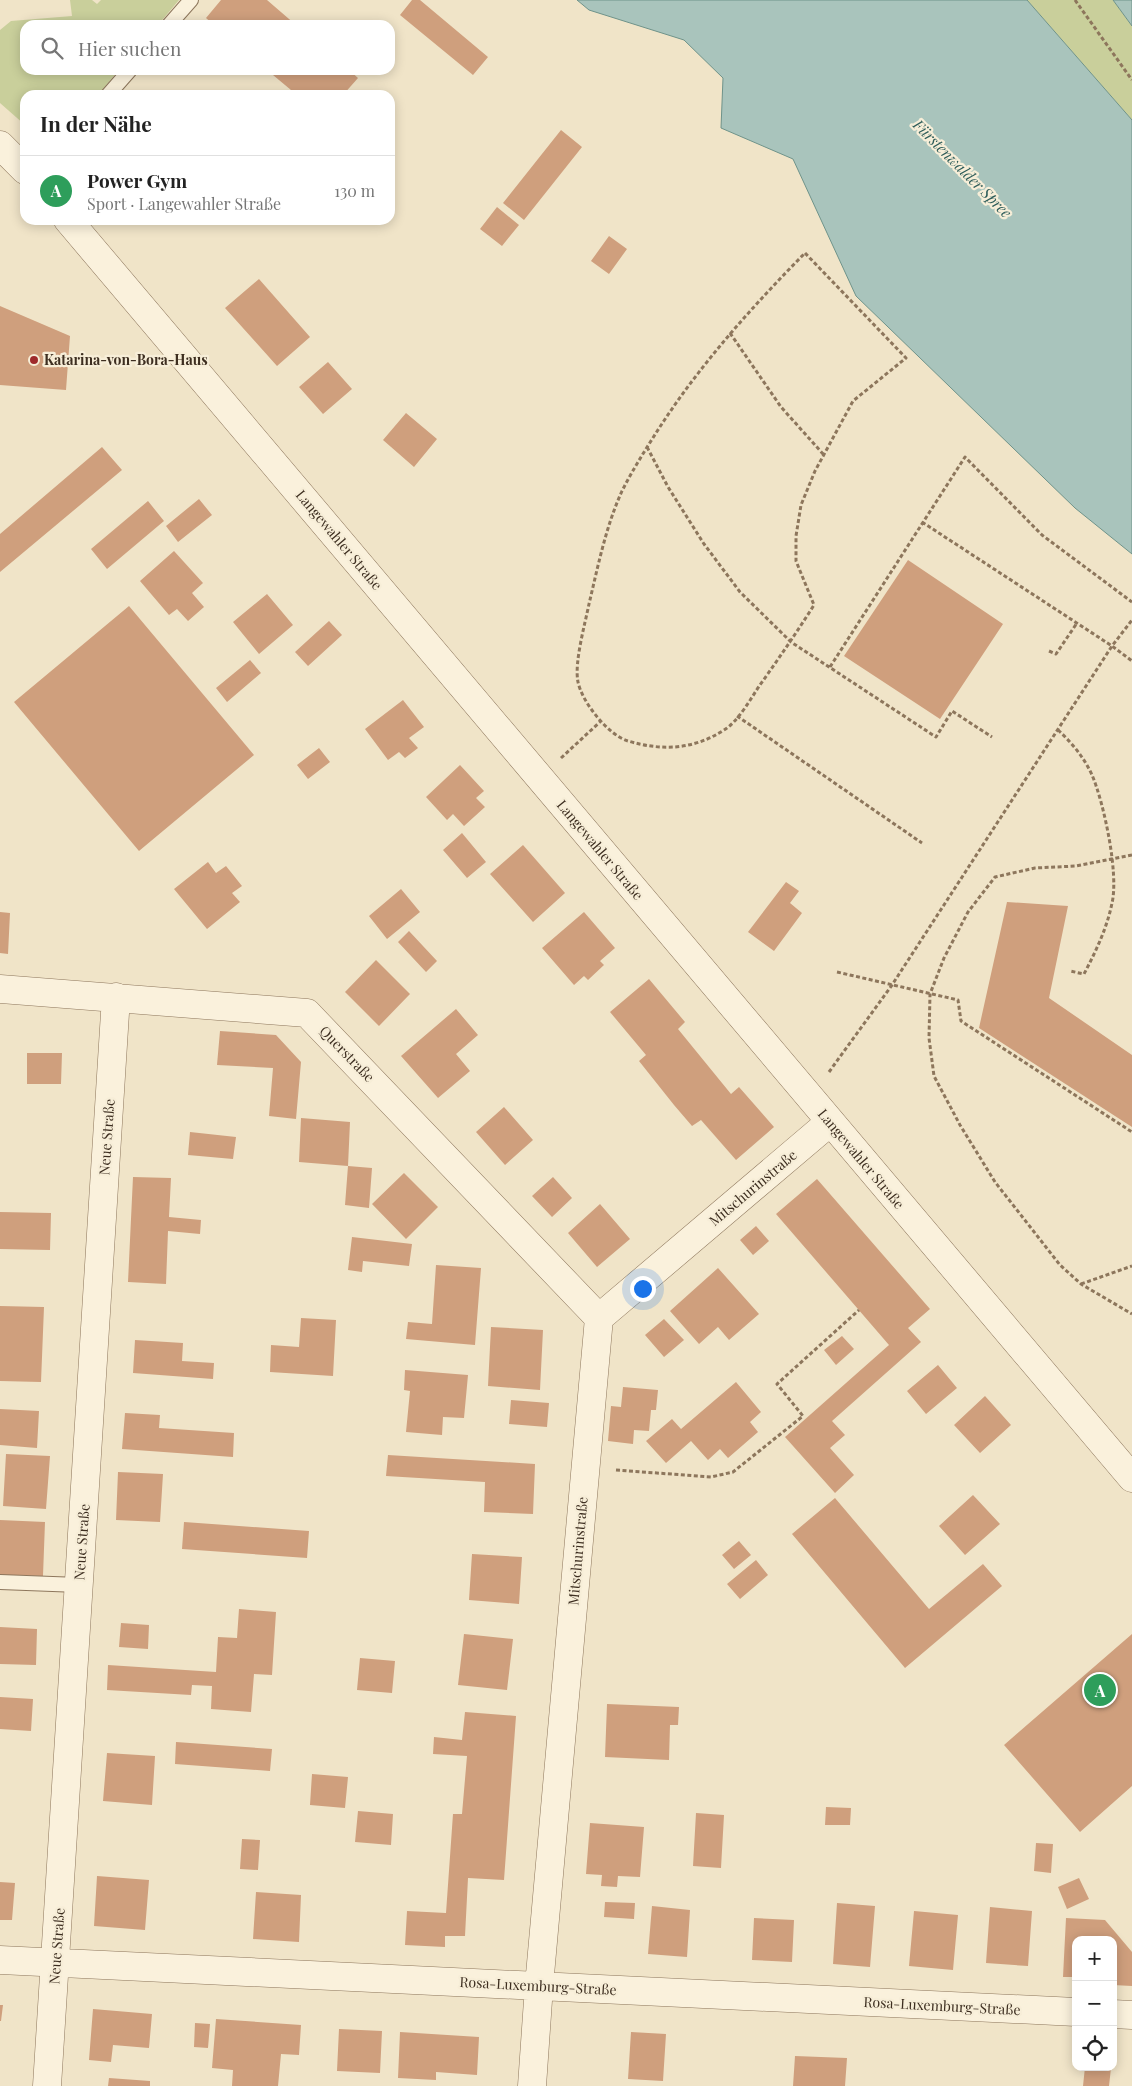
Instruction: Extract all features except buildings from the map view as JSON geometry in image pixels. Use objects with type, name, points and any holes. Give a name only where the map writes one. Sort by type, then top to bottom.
[{"type":"street","points":[[0,145],[20,165]]},
{"type":"street","name":"Langewahler Straße","points":[[72,225],[1132,1478]]},
{"type":"street","name":"Querstraße","points":[[0,989],[307,1013],[599,1318]]},
{"type":"street","name":"Neue Straße","points":[[48,2086],[116,997]]},
{"type":"street","name":"Mitschurinstraße","points":[[532,2086],[538,1986],[599,1318],[830,1122]]},
{"type":"street","name":"Rosa-Luxemburg-Straße","points":[[0,1960],[1072,2012]]},
{"type":"street","points":[[1117,2014],[1132,2015]]},
{"type":"lane","points":[[173,20],[191,0]]},
{"type":"lane","points":[[112,90],[126,75]]},
{"type":"lane","points":[[0,1582],[79,1585]]},
{"type":"path","points":[[1075,0],[1132,80]]},
{"type":"path","points":[[805,253],[906,358],[853,401],[824,455],[801,505],[796,536],[796,561],[814,605],[791,642],[725,730],[696,742],[667,749],[644,746],[620,739],[588,705],[578,682],[580,645],[604,541],[622,492],[647,447],[700,370],[730,333],[805,253]]},
{"type":"path","points":[[730,333],[782,407],[824,455]]},
{"type":"path","points":[[647,447],[668,487],[704,544],[740,592],[791,642],[936,737],[952,711],[992,737]]},
{"type":"path","points":[[830,667],[964,457],[1042,535],[1132,602]]},
{"type":"path","points":[[922,522],[1132,661]]},
{"type":"path","points":[[827,1076],[892,985],[1112,646],[1132,620]]},
{"type":"path","points":[[1049,651],[1056,654],[1077,623]]},
{"type":"path","points":[[737,716],[922,843]]},
{"type":"path","points":[[558,762],[601,721]]},
{"type":"path","points":[[1058,730],[1073,744],[1092,775],[1103,812],[1114,874],[1113,901],[1095,954],[1084,974],[1070,971]]},
{"type":"path","points":[[1132,855],[1076,866],[1035,868],[996,877],[968,912],[944,958],[930,994],[928,1038],[934,1076],[960,1126],[995,1182],[1060,1266],[1081,1284],[1132,1314]]},
{"type":"path","points":[[837,972],[958,1000],[961,1021],[1132,1132]]},
{"type":"path","points":[[1081,1284],[1132,1266]]},
{"type":"path","points":[[585,1468],[711,1477],[733,1472],[803,1416],[777,1384],[859,1310]]},
{"type":"green space","points":[[70,0],[92,0],[97,4],[101,0],[179,0],[162,20],[23,20],[72,16]]},
{"type":"green space","points":[[1027,0],[1113,0],[1132,26],[1132,120]]},
{"type":"green space","points":[[20,20],[20,75],[115,75],[102,90],[20,90],[20,121],[0,103],[0,30],[11,21]]},
{"type":"water","name":"Fürstenwalder Spree","points":[[577,0],[1027,0],[1132,120],[1132,554],[1075,508],[856,296],[793,159],[721,128],[723,78],[684,40],[589,10]]},
{"type":"water","points":[[1113,0],[1132,0],[1132,26]]},
{"type":"place","name":"Katarina-von-Bora-Haus","points":[[34,360]]},
{"type":"place","name":"Power Gym","points":[[1100,1690]]}]
